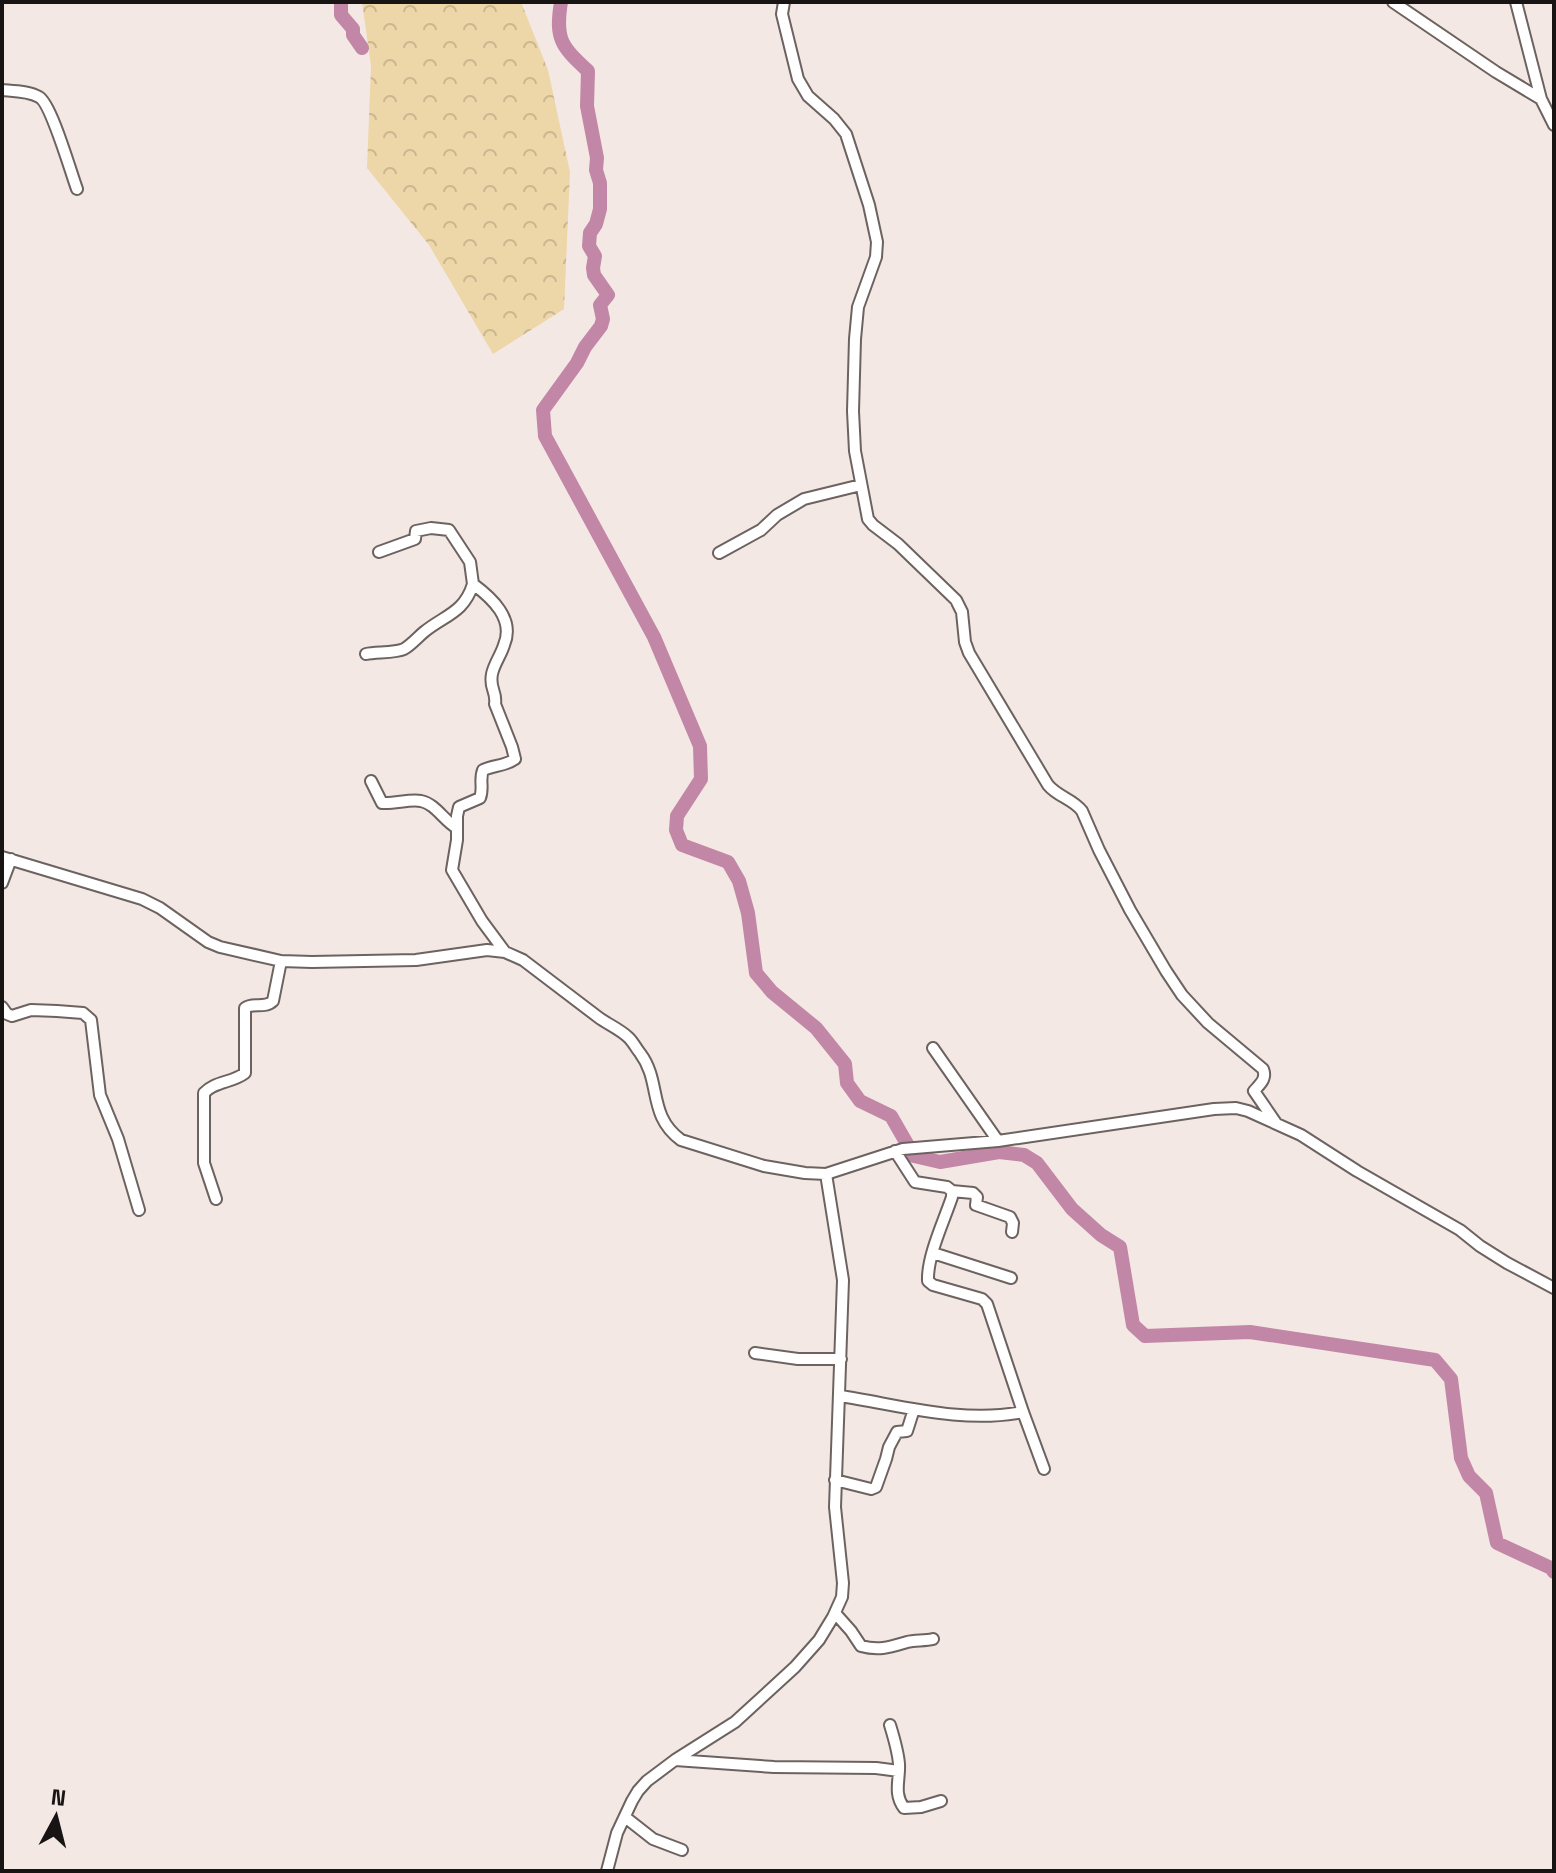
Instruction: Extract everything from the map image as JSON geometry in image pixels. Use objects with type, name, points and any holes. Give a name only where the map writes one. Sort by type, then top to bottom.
[{"type":"street","points":[[784,2],[782,14],[798,79],[808,96],[846,134],[869,205],[877,242],[876,257],[858,307],[855,339],[855,451],[866,512],[873,525],[898,544],[960,606],[966,647],[1048,785],[1082,811],[1130,910],[1182,995],[1208,1023],[1263,1069],[1264,1080],[1254,1091],[1277,1124]]},
{"type":"street","points":[[1393,2],[1541,99]]},
{"type":"street","points":[[1516,2],[1541,99],[1553,120]]},
{"type":"street","points":[[2,90],[35,95],[44,100],[77,189]]},
{"type":"street","points":[[719,553],[759,532],[780,513],[807,497],[861,485]]},
{"type":"street","points":[[366,654],[404,649],[461,606],[468,599],[473,584],[470,562],[449,530],[431,528],[416,531],[415,539],[379,552]]},
{"type":"street","points":[[473,584],[496,604],[508,629],[506,642],[493,671],[491,687],[497,696],[495,704],[515,759],[483,770],[480,798],[459,807],[452,867],[482,921],[505,952]]},
{"type":"street","points":[[371,781],[382,803],[425,803],[457,828]]},
{"type":"street","points":[[2,883],[6,858],[142,899],[208,942],[281,961],[416,960],[487,950],[505,952],[523,960],[609,1025],[627,1035],[648,1066],[660,1115],[674,1135],[681,1140],[764,1166],[826,1174],[918,1146],[998,1141],[1225,1108],[1248,1111],[1301,1135],[1460,1230],[1507,1263],[1554,1288]]},
{"type":"street","points":[[216,1199],[204,1163],[204,1093],[211,1085],[237,1079],[245,1073],[245,1008],[272,1004],[281,961]]},
{"type":"street","points":[[2,1007],[12,1016],[31,1010],[57,1011],[83,1013],[91,1020],[100,1095],[118,1139],[139,1210]]},
{"type":"street","points":[[933,1048],[998,1141]]},
{"type":"street","points":[[899,1150],[915,1182],[973,1193],[977,1197],[976,1205],[1010,1217],[1012,1232]]},
{"type":"street","points":[[607,1871],[617,1833],[638,1791],[675,1760],[735,1722],[795,1667],[819,1640],[835,1613],[843,1590],[835,1480],[843,1280],[826,1174]]},
{"type":"street","points":[[952,1191],[933,1253],[929,1283],[984,1300],[990,1308],[1044,1469]]},
{"type":"street","points":[[933,1253],[1011,1278]]},
{"type":"street","points":[[755,1353],[798,1359],[841,1359]]},
{"type":"street","points":[[840,1396],[976,1416],[1023,1412]]},
{"type":"street","points":[[835,1480],[875,1488],[891,1442],[897,1432],[907,1431],[914,1409]]},
{"type":"street","points":[[835,1613],[861,1646],[873,1650],[933,1639]]},
{"type":"street","points":[[890,1725],[899,1771],[897,1794],[904,1808],[941,1801]]},
{"type":"street","points":[[675,1760],[899,1771]]},
{"type":"street","points":[[625,1817],[653,1839],[682,1850]]},
{"type":"green space","points":[[362,2],[521,2],[548,70],[570,172],[564,309],[493,354],[429,245],[367,168],[371,66]]},
{"type":"waterway","points":[[341,2],[341,15],[353,29],[353,35],[362,48]]},
{"type":"waterway","points":[[561,2],[559,25],[562,41],[588,71],[587,106],[600,183],[600,209],[590,233],[589,246],[595,256],[594,275],[608,295],[600,305],[601,326],[543,410],[545,436],[654,637],[700,746],[701,779],[677,816],[676,830],[682,845],[728,862],[739,881],[748,913],[756,973],[772,992],[816,1028],[845,1064],[847,1083],[860,1101],[891,1116],[914,1156],[940,1162],[999,1152],[1024,1155],[1037,1163],[1072,1209],[1120,1247],[1133,1325],[1145,1336],[1250,1332],[1435,1360],[1451,1379],[1461,1458],[1469,1476],[1486,1493],[1497,1543],[1554,1572]]}]
